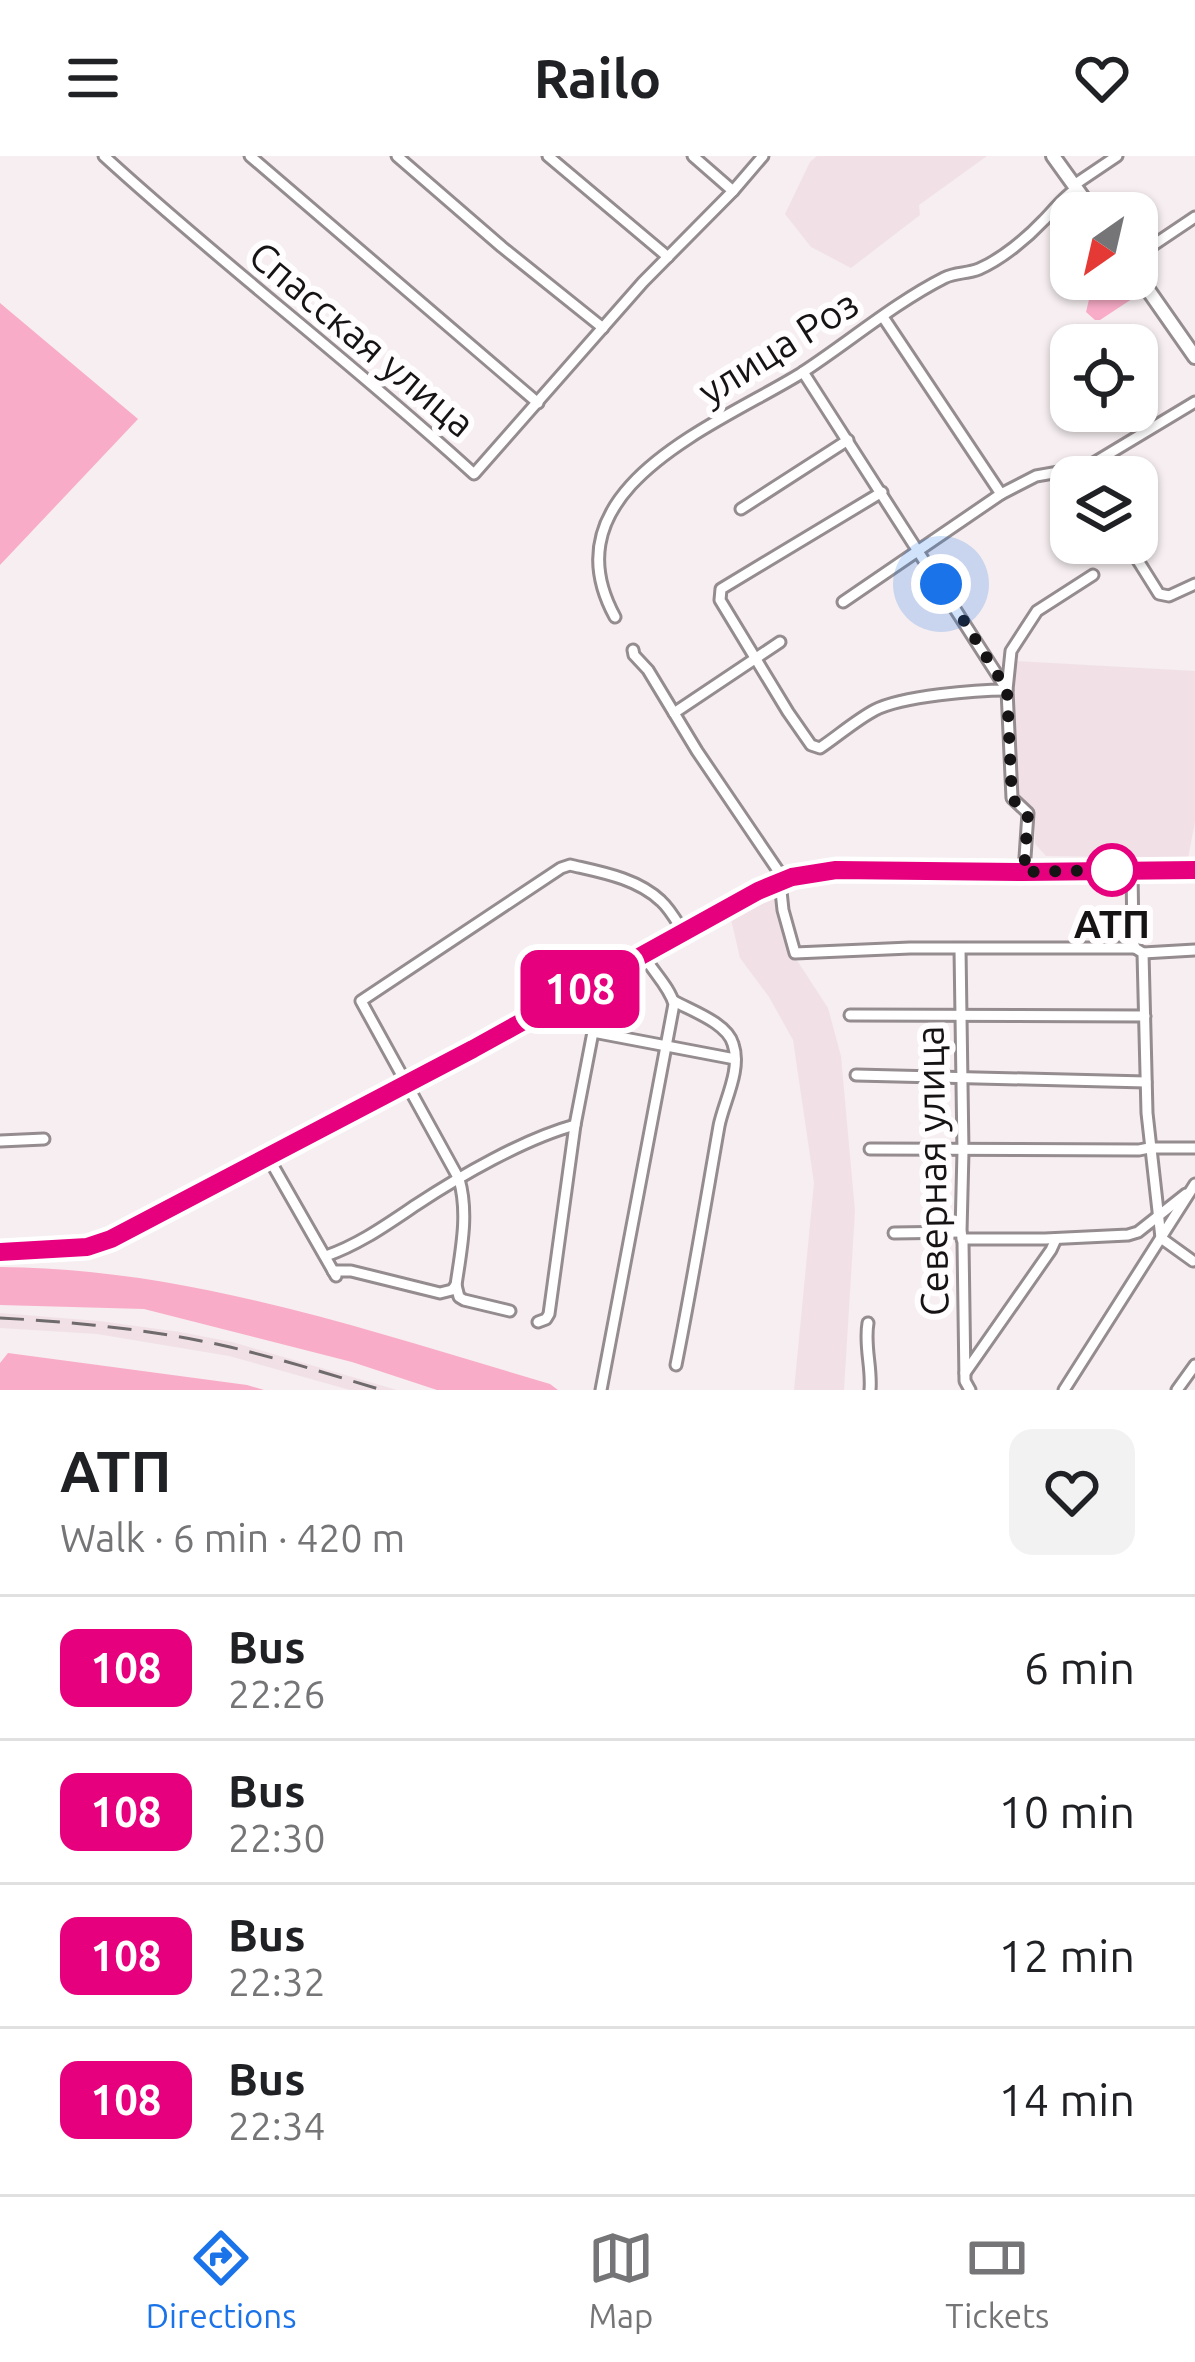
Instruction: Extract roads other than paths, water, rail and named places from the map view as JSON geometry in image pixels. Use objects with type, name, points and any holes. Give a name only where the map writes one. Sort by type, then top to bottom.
[{"type":"main road","points":[[1053,156],[1079,192]]},
{"type":"main road","points":[[1155,300],[1195,357]]},
{"type":"street","name":"Спасская улица","points":[[104,156],[474,473],[763,156]]},
{"type":"street","points":[[250,156],[538,403]]},
{"type":"street","points":[[397,156],[603,328]]},
{"type":"street","points":[[548,156],[668,256]]},
{"type":"street","points":[[693,156],[733,191]]},
{"type":"street","name":"улица Роз","points":[[614,616],[598,579],[597,554],[610,518],[638,477],[669,449],[803,372],[939,281],[958,272],[974,272],[1003,255],[1045,219],[1058,201],[1117,156]]},
{"type":"street","points":[[1158,242],[1195,217]]},
{"type":"street","points":[[883,317],[1000,494]]},
{"type":"street","points":[[803,372],[1007,690]]},
{"type":"street","points":[[1112,456],[1195,402]]},
{"type":"street","points":[[741,509],[848,440]]},
{"type":"street","points":[[843,602],[1000,494],[1036,476],[1050,475]]},
{"type":"street","points":[[881,492],[721,589],[720,600],[755,658],[811,745],[820,748],[876,709],[900,701],[1007,690]]},
{"type":"street","points":[[1141,564],[1160,594],[1168,596],[1195,584]]},
{"type":"street","points":[[1024,872],[1028,813],[1012,799],[1007,690],[1011,651],[1037,610],[1093,574]]},
{"type":"street","points":[[674,713],[780,642]]},
{"type":"street","points":[[633,650],[779,872],[795,953],[1195,950]]},
{"type":"street","points":[[510,1310],[459,1297],[464,1198],[459,1179],[361,1000],[570,865],[645,889],[663,902],[684,933]]},
{"type":"street","points":[[0,1252],[87,1247],[111,1239],[407,1085],[780,881],[836,870],[1195,870]]},
{"type":"street","points":[[1132,870],[1145,1016],[1149,1148],[1161,1238]]},
{"type":"street","name":"Северная улица","points":[[960,949],[967,1381]]},
{"type":"street","points":[[644,954],[673,1001],[723,1030],[735,1047],[676,1365]]},
{"type":"street","points":[[538,1322],[549,1314],[593,1032],[623,965]]},
{"type":"street","points":[[601,1390],[673,1001]]},
{"type":"street","points":[[850,1015],[1145,1016]]},
{"type":"street","points":[[593,1032],[735,1059]]},
{"type":"street","points":[[856,1075],[1146,1082]]},
{"type":"street","points":[[326,1256],[390,1226],[459,1179],[549,1132],[575,1125]]},
{"type":"street","points":[[0,1141],[44,1139]]},
{"type":"street","points":[[870,1149],[1195,1148]]},
{"type":"street","points":[[268,1157],[334,1274],[351,1271],[440,1293],[456,1286]]},
{"type":"street","points":[[895,1233],[1056,1239],[1138,1232],[1193,1187]]},
{"type":"street","points":[[1064,1390],[1193,1187]]},
{"type":"street","points":[[1161,1238],[1193,1261]]},
{"type":"street","points":[[950,1390],[967,1381],[1056,1239]]},
{"type":"street","points":[[868,1323],[870,1390]]},
{"type":"street","points":[[1177,1390],[1195,1365]]},
{"type":"railway","points":[[0,1318],[202,1341],[382,1390]]},
{"type":"place","name":"АТП","points":[[1112,870]]}]
